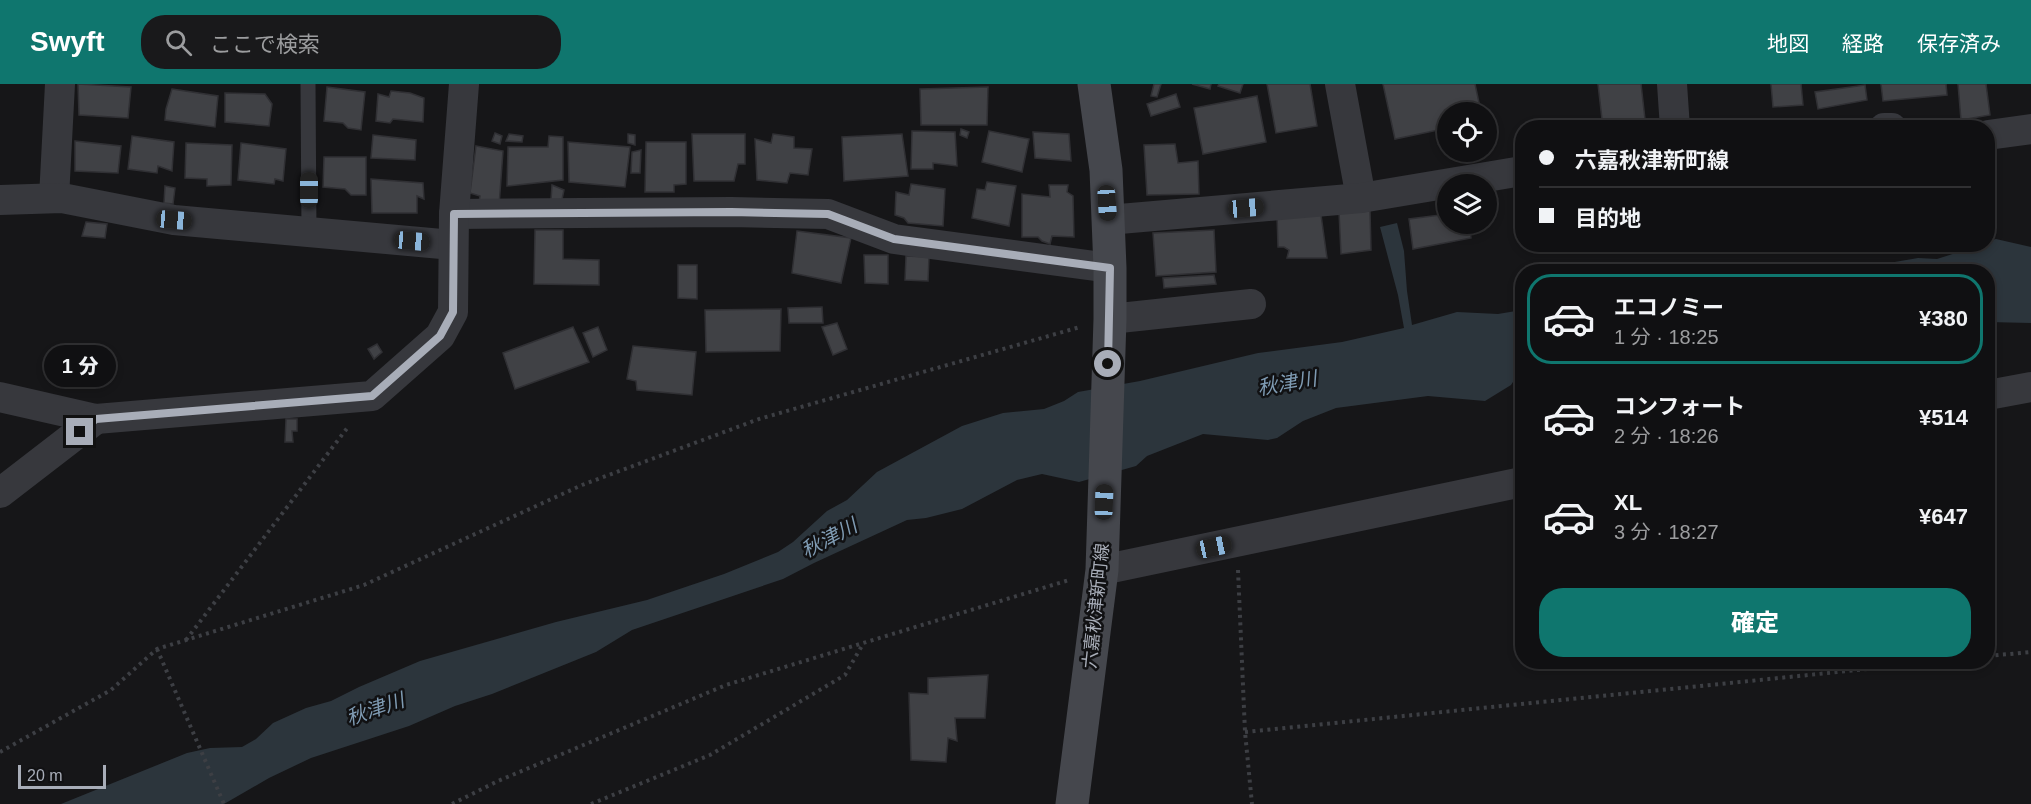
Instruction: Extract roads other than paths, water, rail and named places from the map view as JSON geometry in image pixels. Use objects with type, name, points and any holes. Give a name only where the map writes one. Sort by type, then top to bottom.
[{"type":"main road","name":"六嘉秋津新町線","points":[[1072,804],[1102,570],[1110,319],[1106,170],[1094,84]]},
{"type":"street","points":[[54,198],[60,84]]},
{"type":"street","points":[[0,397],[96,419],[372,396],[440,336],[453,312],[454,214],[464,84]]},
{"type":"street","points":[[1340,84],[1361,198]]},
{"type":"street","points":[[1672,84],[1674,120]]},
{"type":"street","points":[[1995,134],[2031,129]]},
{"type":"street","points":[[1108,219],[1361,198],[1515,172]]},
{"type":"street","points":[[0,200],[62,198],[174,220],[453,245]]},
{"type":"street","points":[[454,214],[731,212],[828,214],[894,239],[1110,268]]},
{"type":"street","points":[[1110,319],[1251,304]]},
{"type":"street","points":[[1995,394],[2031,387]]},
{"type":"street","points":[[0,494],[96,419]]},
{"type":"street","points":[[1102,570],[1515,483]]},
{"type":"lane","points":[[308,84],[309,232]]},
{"type":"water","name":"秋津川","points":[[1397,223],[1404,251],[1412,325],[1457,312],[1498,314],[1515,311],[1515,379],[1511,385],[1485,401],[1428,396],[1336,408],[1303,421],[1277,438],[1268,440],[1203,434],[1147,456],[1136,466],[1079,482],[1042,474],[1017,480],[962,509],[907,520],[783,579],[632,630],[596,652],[492,694],[455,706],[409,726],[311,758],[269,778],[224,804],[61,804],[187,753],[210,748],[242,747],[256,739],[273,723],[306,708],[331,701],[420,661],[556,622],[647,600],[724,574],[778,552],[793,542],[827,511],[847,500],[877,472],[962,426],[1003,413],[1044,409],[1078,392],[1140,381],[1258,353],[1342,342],[1404,328],[1380,227]]},
{"type":"water","points":[[1995,239],[2031,247],[2031,323],[1995,322],[1995,264],[1883,264],[1918,258],[1937,259],[1959,252],[1995,252]]}]
